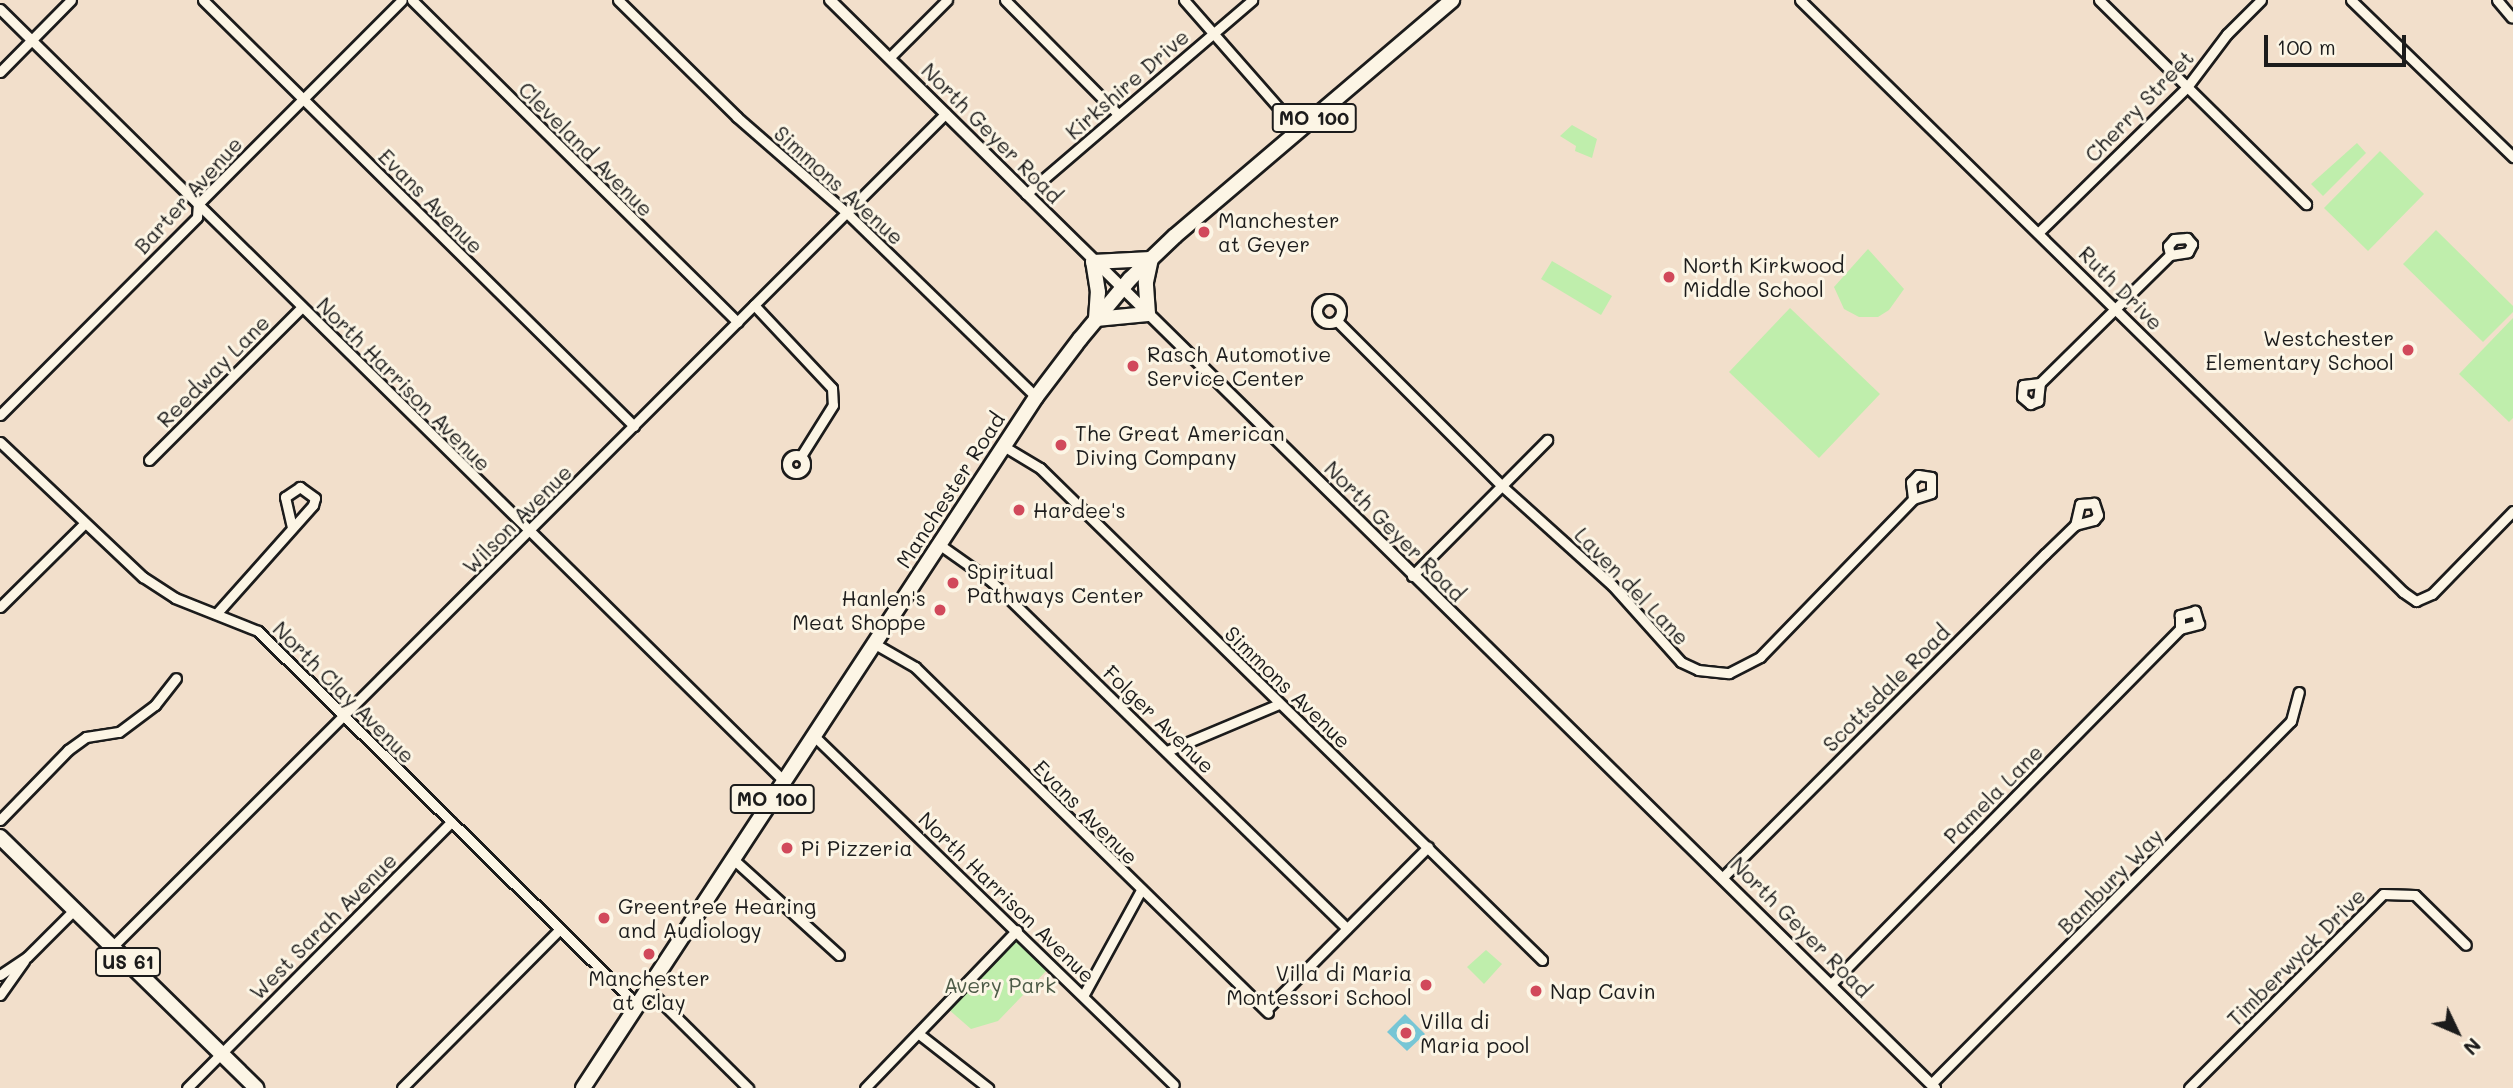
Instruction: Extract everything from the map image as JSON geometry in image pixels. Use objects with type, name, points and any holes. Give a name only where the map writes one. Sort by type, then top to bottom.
[{"type":"main road","name":"Manchester Road","points":[[583,1088],[1036,397],[1096,319],[1151,259],[1452,0]]},
{"type":"main road","points":[[1151,259],[1146,282],[1149,314],[1096,319],[1098,292],[1093,262],[1151,259]]},
{"type":"main road","name":"US 61","points":[[0,837],[256,1088]]},
{"type":"street","points":[[0,72],[71,0]]},
{"type":"street","name":"Evans Avenue","points":[[203,0],[634,426]]},
{"type":"street","name":"Barter Avenue","points":[[0,415],[197,217],[198,204],[402,0]]},
{"type":"street","name":"Cleveland Avenue","points":[[411,0],[737,322]]},
{"type":"street","name":"Simmons Avenue","points":[[618,0],[737,117],[848,213],[1036,397]]},
{"type":"street","name":"North Geyer Road","points":[[830,0],[1093,262],[1723,877],[1933,1086]]},
{"type":"street","points":[[889,58],[947,0]]},
{"type":"street","points":[[1005,0],[1118,114]]},
{"type":"street","points":[[1184,0],[1298,131]]},
{"type":"street","name":"Kirkshire Drive","points":[[1026,194],[1252,0]]},
{"type":"street","name":"Ruth Drive","points":[[1800,0],[2416,601],[2432,594],[2513,511]]},
{"type":"street","points":[[2099,0],[2306,204]]},
{"type":"street","name":"Cherry Street","points":[[2039,232],[2187,87],[2227,34],[2261,0]]},
{"type":"street","points":[[2351,0],[2513,157]]},
{"type":"street","points":[[2497,0],[2512,18]]},
{"type":"street","name":"North Harrison Avenue","points":[[0,9],[784,782]]},
{"type":"street","name":"Wilson Avenue","points":[[112,947],[529,533],[946,113]]},
{"type":"street","points":[[2040,383],[2170,255]]},
{"type":"street","points":[[754,305],[832,388],[833,405],[801,456]]},
{"type":"street","name":"Reedway Lane","points":[[149,460],[302,307]]},
{"type":"street","name":"Laven del Lane","points":[[1337,321],[1502,486],[1612,585],[1681,662],[1710,673],[1729,673],[1760,657],[1913,499]]},
{"type":"street","points":[[1412,576],[1547,440]]},
{"type":"street","name":"North Clay Avenue","points":[[0,442],[84,524],[158,588],[258,631],[637,1005]]},
{"type":"street","name":"Simmons Avenue","points":[[1005,447],[1041,468],[1542,960]]},
{"type":"street","points":[[0,607],[84,524]]},
{"type":"street","name":"Scottsdale Road","points":[[1723,877],[2074,525]]},
{"type":"street","points":[[216,614],[292,527]]},
{"type":"street","name":"Folger Avenue","points":[[940,545],[990,580],[1347,928]]},
{"type":"street","name":"Pamela Lane","points":[[1832,984],[2180,629]]},
{"type":"street","name":"Evans Avenue","points":[[874,644],[915,667],[1267,1012],[1347,928]]},
{"type":"street","points":[[0,820],[68,750],[86,737],[119,732],[155,705],[176,678]]},
{"type":"street","name":"Bambury Way","points":[[1933,1086],[2291,721],[2299,692]]},
{"type":"street","points":[[1167,751],[1279,704]]},
{"type":"street","name":"North Harrison Avenue","points":[[814,736],[1174,1085]]},
{"type":"street","name":"West Sarah Avenue","points":[[187,1088],[451,822]]},
{"type":"street","points":[[1347,928],[1428,847]]},
{"type":"street","points":[[733,859],[839,955]]},
{"type":"street","points":[[1083,996],[1141,890]]},
{"type":"street","name":"Timberwyck Drive","points":[[2189,1088],[2383,894],[2415,895],[2466,945]]},
{"type":"street","points":[[0,995],[27,957],[74,910]]},
{"type":"street","points":[[402,1088],[560,929]]},
{"type":"street","points":[[865,1088],[1017,930]]},
{"type":"street","points":[[0,975],[27,957]]},
{"type":"street","points":[[648,989],[748,1088]]},
{"type":"street","points":[[919,1034],[988,1088]]},
{"type":"green space","points":[[1572,125],[1597,139],[1592,158],[1575,151],[1576,146],[1560,136]]},
{"type":"green space","points":[[2357,143],[2366,153],[2323,196],[2311,184]]},
{"type":"green space","points":[[2380,151],[2424,194],[2368,251],[2324,208]]},
{"type":"green space","points":[[2436,230],[2513,306],[2513,312],[2483,342],[2403,264]]},
{"type":"green space","points":[[1868,249],[1904,289],[1889,310],[1878,317],[1859,317],[1844,309],[1834,287]]},
{"type":"green space","points":[[1552,261],[1612,296],[1601,315],[1541,279]]},
{"type":"green space","points":[[1790,308],[1880,394],[1819,458],[1729,372]]},
{"type":"green space","points":[[2513,318],[2513,418],[2509,422],[2459,374]]},
{"type":"green space","name":"Avery Park","points":[[1017,934],[1050,967],[998,1021],[971,1029],[947,1008]]},
{"type":"green space","points":[[1486,950],[1502,964],[1484,984],[1467,967]]},
{"type":"water","name":"Villa di Maria pool","points":[[1405,1014],[1425,1034],[1407,1051],[1387,1032]]},
{"type":"place","name":"Manchester at Geyer","points":[[1204,232]]},
{"type":"place","name":"North Kirkwood Middle School","points":[[1669,277]]},
{"type":"place","name":"Westchester Elementary School","points":[[2408,350]]},
{"type":"place","name":"Rasch Automotive Service Center","points":[[1133,366]]},
{"type":"place","name":"The Great American Diving Company","points":[[1061,445]]},
{"type":"place","name":"Hardee's","points":[[1019,510]]},
{"type":"place","name":"Spiritual Pathways Center","points":[[953,583]]},
{"type":"place","name":"Hanlen's Meat Shoppe","points":[[940,610]]},
{"type":"place","name":"Pi Pizzeria","points":[[787,848]]},
{"type":"place","name":"Greentree Hearing and Audiology","points":[[604,918]]},
{"type":"place","name":"Manchester at Clay","points":[[649,954]]},
{"type":"place","name":"Villa di Maria Montessori School","points":[[1426,985]]},
{"type":"place","name":"Nap Cavin","points":[[1536,991]]},
{"type":"place","name":"Villa di Maria pool","points":[[1406,1033]]}]
